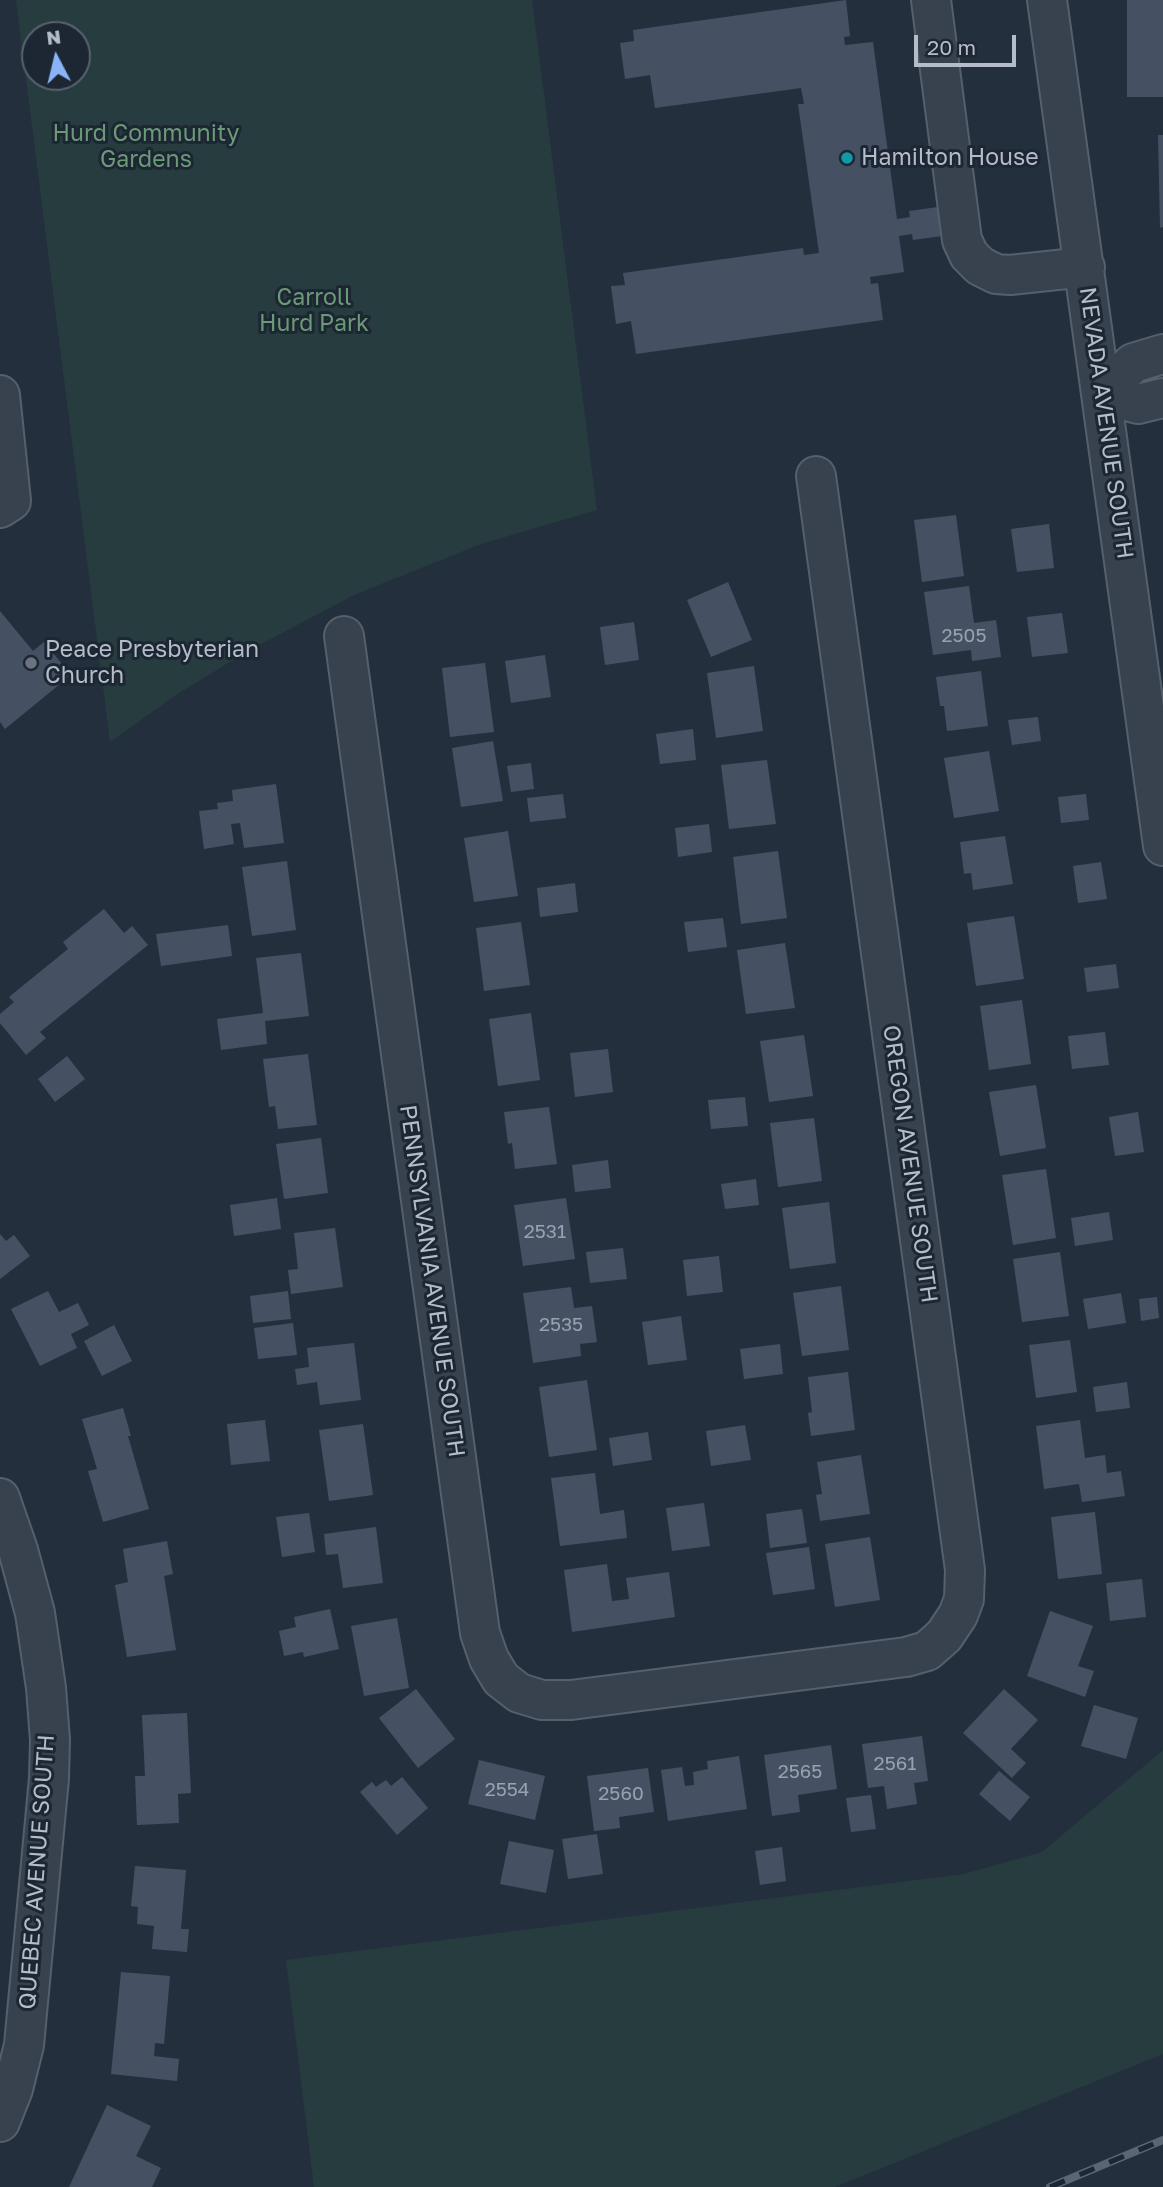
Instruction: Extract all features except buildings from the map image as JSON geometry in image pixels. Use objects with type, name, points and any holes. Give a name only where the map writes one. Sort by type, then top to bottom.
[{"type":"street","points":[[931,0],[962,240],[970,255],[980,266],[996,274],[1085,267]]},
{"type":"street","name":"NEVADA AVENUE SOUTH","points":[[1048,0],[1160,804],[1163,846]]},
{"type":"street","points":[[1163,354],[1133,363],[1102,394],[1138,404],[1163,398]]},
{"type":"street","points":[[0,396],[12,501],[0,508]]},
{"type":"street","name":"OREGON AVENUE SOUTH","points":[[739,1678],[906,1657],[927,1651],[944,1636],[958,1615],[964,1599],[964,1556],[816,476]]},
{"type":"street","name":"PENNSYLVANIA AVENUE SOUTH","points":[[344,636],[480,1633],[489,1659],[501,1679],[519,1693],[542,1700],[571,1700],[739,1678]]},
{"type":"street","name":"QUEBEC AVENUE SOUTH","points":[[0,1498],[35,1613],[46,1688],[50,1740],[49,1778],[24,2045],[13,2089],[0,2122]]},
{"type":"green space","name":"Carroll Hurd Park","points":[[16,0],[532,0],[597,510],[481,544],[356,594],[246,652],[176,695],[110,742],[28,91],[91,91],[91,21],[21,21],[21,39]]},
{"type":"green space","points":[[1163,1750],[1163,2054],[835,2187],[314,2187],[286,1960],[964,1874],[1042,1852]]},
{"type":"railway","points":[[1050,2187],[1163,2140]]},
{"type":"place","name":"Hamilton House","points":[[847,158]]},
{"type":"place","name":"Peace Presbyterian Church","points":[[31,663]]},
{"type":"park label","name":"Hurd Community Gardens","points":[[146,147]]}]
